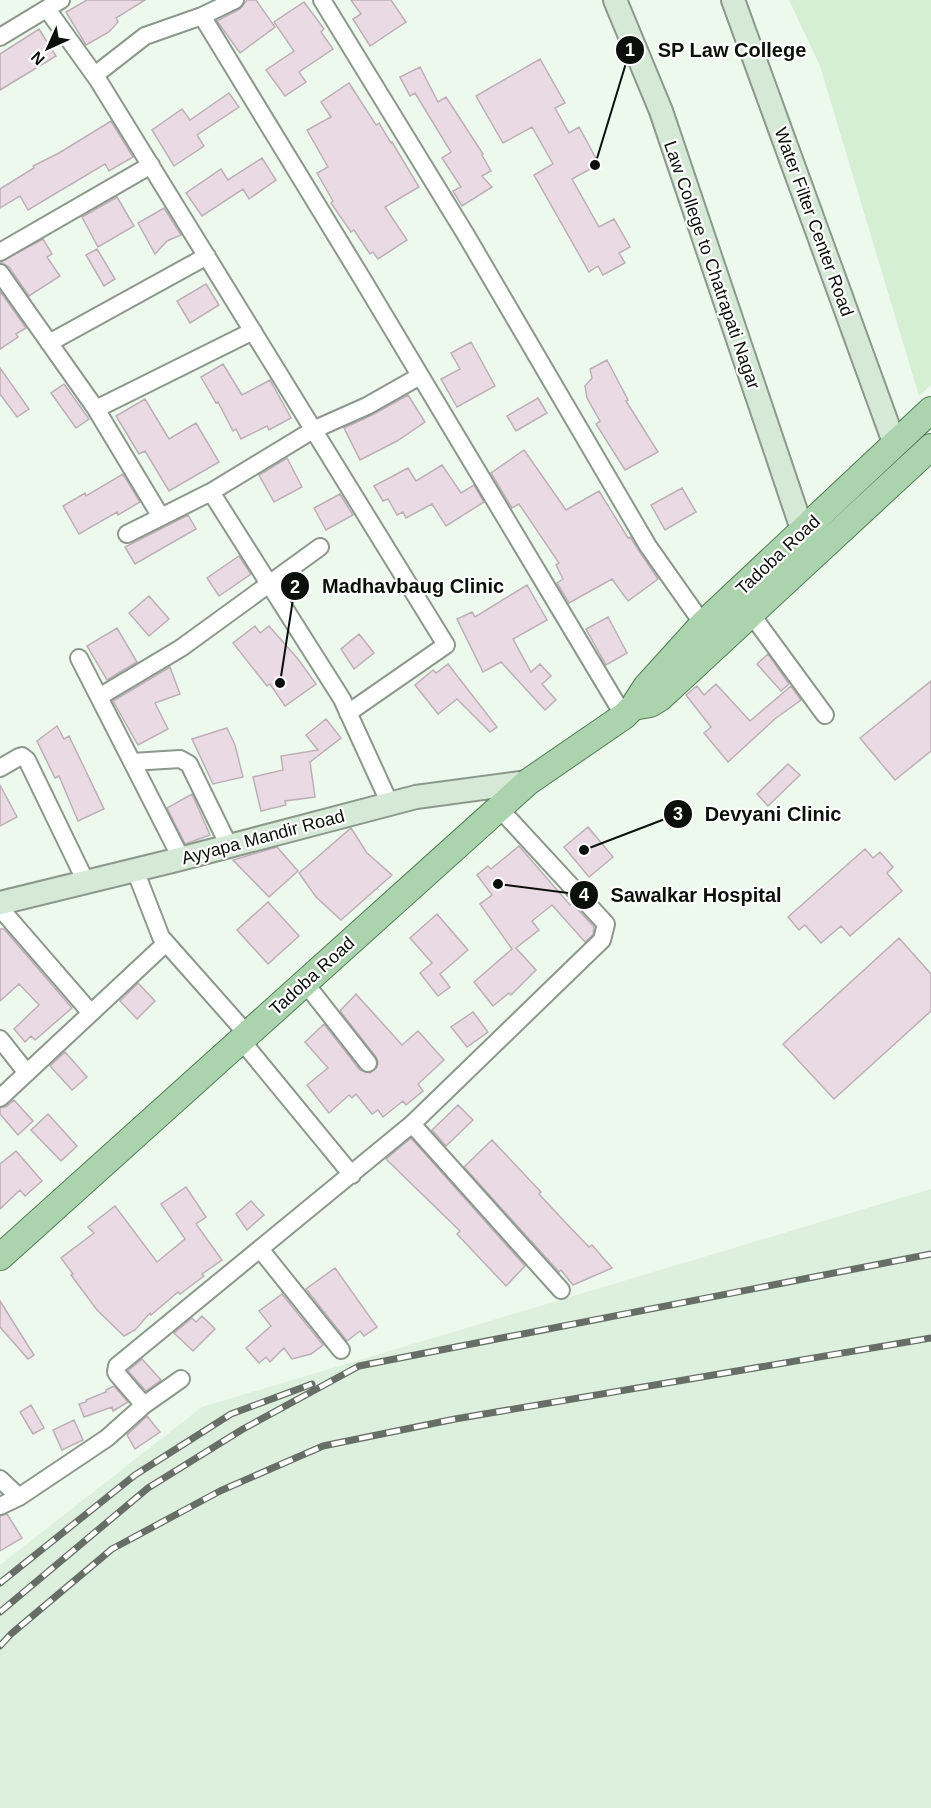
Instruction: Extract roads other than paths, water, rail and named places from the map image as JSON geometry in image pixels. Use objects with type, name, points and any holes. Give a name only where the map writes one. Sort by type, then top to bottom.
[{"type":"main road","name":"Tadoba Road","points":[[629,711],[646,687],[704,624],[931,410]]},
{"type":"main road","name":"Tadoba Road","points":[[0,1257],[528,782],[629,711],[660,698],[931,447]]},
{"type":"street","points":[[95,75],[145,36],[202,16],[235,0]]},
{"type":"street","points":[[322,0],[466,235],[648,546],[704,624]]},
{"type":"street","name":"Law College to Chatrapati Nagar","points":[[615,0],[661,111],[803,532]]},
{"type":"street","name":"Water Filter Center Road","points":[[733,0],[895,445]]},
{"type":"street","points":[[0,37],[54,4],[95,75],[446,645],[348,713]]},
{"type":"street","points":[[202,16],[420,376],[629,711]]},
{"type":"street","points":[[0,252],[151,165]]},
{"type":"street","points":[[49,343],[207,256]]},
{"type":"street","points":[[0,273],[96,409],[161,517]]},
{"type":"street","points":[[96,409],[253,331]]},
{"type":"street","points":[[127,534],[211,492],[313,430],[367,406],[420,376]]},
{"type":"street","points":[[211,492],[342,699],[390,804]]},
{"type":"street","points":[[99,697],[181,648],[320,547]]},
{"type":"street","points":[[751,614],[825,715]]},
{"type":"street","points":[[79,658],[181,858]]},
{"type":"street","points":[[0,768],[22,756],[27,760],[86,882]]},
{"type":"street","points":[[132,762],[180,759],[189,764],[229,846]]},
{"type":"street","name":"Ayyapa Mandir Road","points":[[0,903],[416,797],[528,782]]},
{"type":"street","points":[[144,1405],[118,1375],[117,1366],[412,1124],[604,936],[606,924],[499,808]]},
{"type":"street","points":[[135,870],[158,931],[166,943],[244,1037],[352,1175]]},
{"type":"street","points":[[0,908],[91,1013]]},
{"type":"street","points":[[0,1098],[166,943]]},
{"type":"street","points":[[305,983],[368,1063]]},
{"type":"street","points":[[0,1039],[27,1073]]},
{"type":"street","points":[[412,1124],[561,1290]]},
{"type":"street","points":[[260,1249],[340,1350]]},
{"type":"street","points":[[0,1506],[19,1497],[107,1438],[144,1405],[181,1379]]},
{"type":"street","points":[[0,1479],[19,1497]]},
{"type":"railway","points":[[0,1612],[148,1488],[243,1429],[359,1366],[931,1254]]},
{"type":"railway","points":[[0,1646],[11,1634],[112,1549],[220,1491],[323,1446],[455,1419],[931,1338]]},
{"type":"railway","points":[[0,1583],[135,1475],[231,1414],[312,1384]]},
{"type":"place","name":"SP Law College","points":[[595,165]]},
{"type":"place","name":"Madhavbaug Clinic","points":[[280,683]]},
{"type":"place","name":"Devyani Clinic","points":[[584,850]]},
{"type":"place","name":"Sawalkar Hospital","points":[[498,884]]}]
